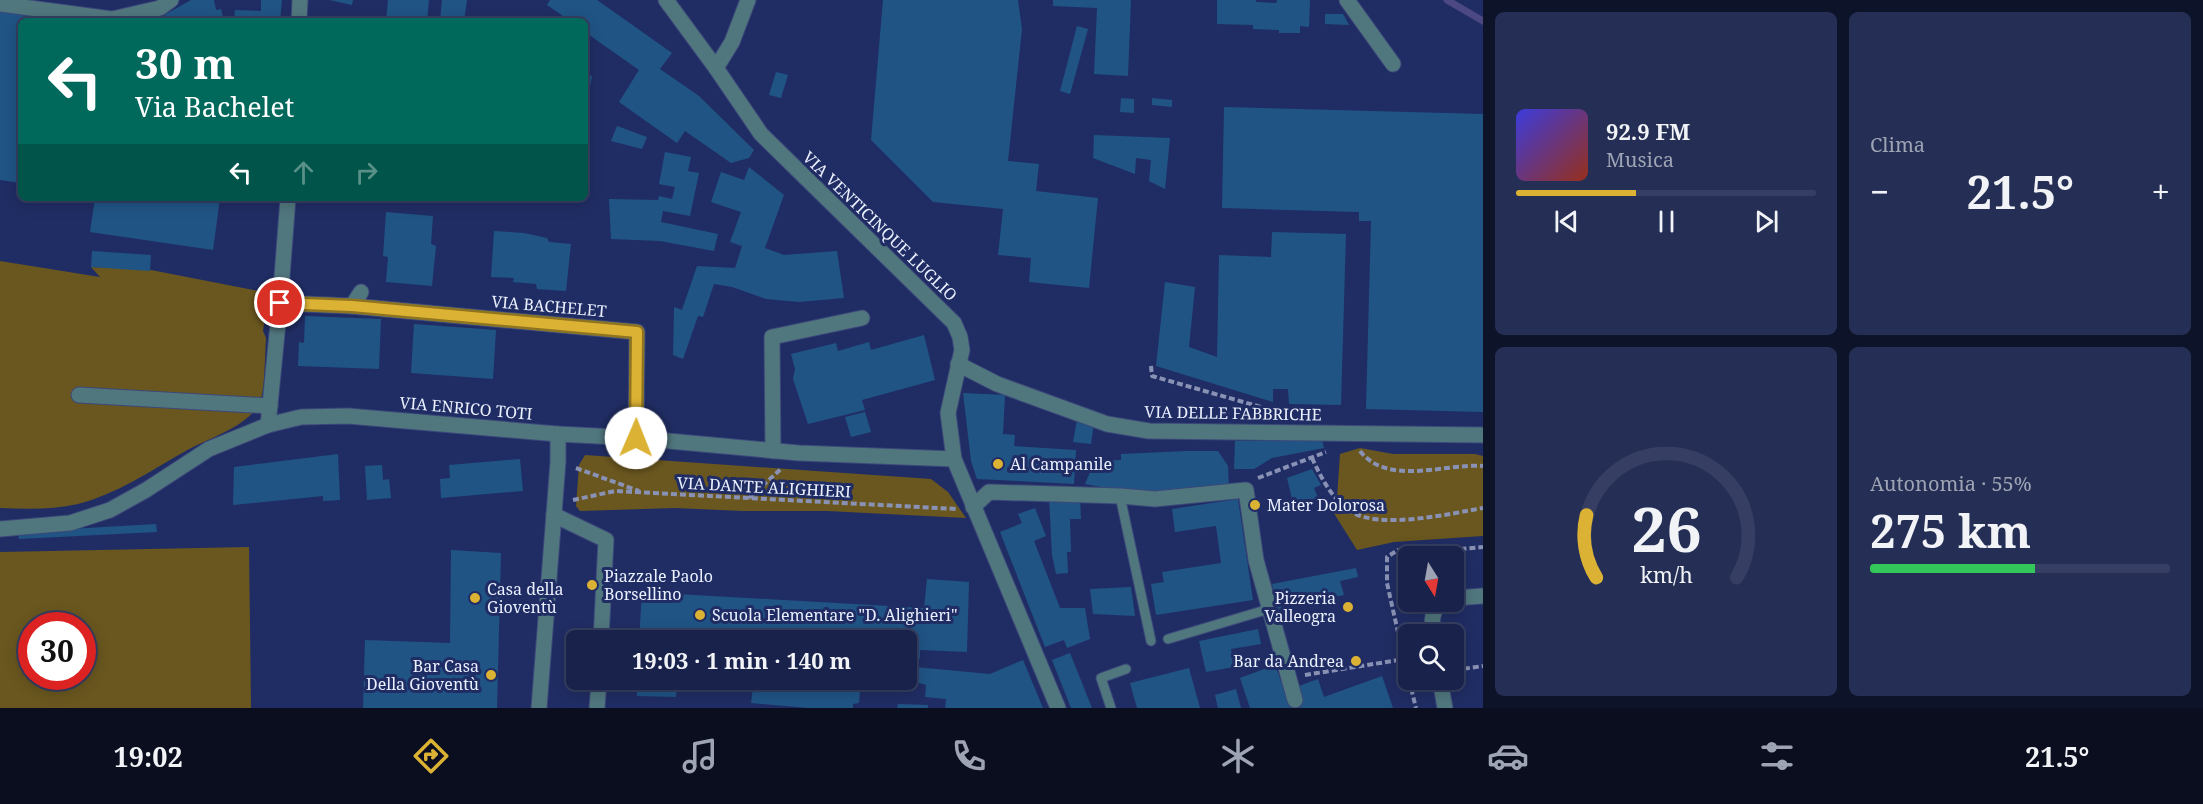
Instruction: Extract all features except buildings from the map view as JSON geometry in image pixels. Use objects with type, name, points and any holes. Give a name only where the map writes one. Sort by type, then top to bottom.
[{"type":"street","points":[[116,18],[160,8],[171,0]]},
{"type":"street","points":[[299,18],[300,0]]},
{"type":"street","points":[[716,68],[732,42],[748,0]]},
{"type":"street","points":[[1347,0],[1393,64]]},
{"type":"street","name":"VIA VENTICINQUE LUGLIO","points":[[672,2],[761,134],[954,323],[962,350],[948,413],[954,459],[1058,708]]},
{"type":"street","points":[[0,4],[105,18]]},
{"type":"street","points":[[268,425],[288,201]]},
{"type":"street","points":[[280,303],[352,306],[361,292]]},
{"type":"street","name":"VIA BACHELET","points":[[352,306],[637,332],[636,438]]},
{"type":"street","points":[[772,451],[772,337],[862,318]]},
{"type":"street","name":"VIA DELLE FABBRICHE","points":[[958,364],[997,384],[1107,424],[1149,431],[1483,435]]},
{"type":"street","points":[[79,395],[270,406]]},
{"type":"street","name":"VIA ENRICO TOTI","points":[[0,529],[70,523],[110,510],[146,490],[209,449],[268,425],[301,417],[348,416],[798,453],[954,459]]},
{"type":"street","points":[[539,708],[558,462],[558,434]]},
{"type":"street","points":[[973,507],[989,492],[1155,499],[1246,490],[1256,560],[1295,700]]},
{"type":"street","points":[[554,509],[606,540],[602,630]]},
{"type":"street","points":[[1464,597],[1483,596]]},
{"type":"street","points":[[597,708],[598,690]]},
{"type":"street","points":[[1442,690],[1445,708]]},
{"type":"lane","points":[[1120,496],[1150,641]]},
{"type":"lane","points":[[1168,639],[1269,609]]},
{"type":"lane","points":[[1111,708],[1101,678],[1126,669]]},
{"type":"path","points":[[1151,366],[1152,376],[1289,416]]},
{"type":"path","points":[[1357,432],[1360,452],[1378,466],[1425,471],[1471,465],[1483,466]]},
{"type":"path","points":[[1246,490],[1248,482],[1330,451]]},
{"type":"path","points":[[748,498],[798,453]]},
{"type":"path","points":[[1312,458],[1325,485],[1340,501],[1350,511],[1372,518],[1400,519],[1483,508]]},
{"type":"path","points":[[558,462],[645,493]]},
{"type":"path","name":"VIA DANTE ALIGHIERI","points":[[554,509],[615,491],[963,510],[973,507]]},
{"type":"path","points":[[1398,630],[1387,584],[1387,557],[1398,550],[1426,552],[1483,548]]},
{"type":"path","points":[[1289,677],[1398,660]]},
{"type":"path","points":[[1464,669],[1483,666]]},
{"type":"path","points":[[1412,690],[1416,708]]},
{"type":"shaded area","points":[[0,261],[100,277],[91,267],[151,270],[269,293],[263,331],[266,338],[264,381],[260,402],[247,419],[226,432],[92,500],[58,507],[0,508]]},
{"type":"shaded area","points":[[1360,448],[1393,454],[1475,454],[1483,456],[1483,536],[1394,542],[1357,550],[1329,502],[1337,498],[1340,454]]},
{"type":"shaded area","points":[[585,455],[931,479],[948,492],[966,518],[827,511],[675,508],[580,511],[576,506],[579,465]]},
{"type":"shaded area","points":[[249,547],[251,708],[0,708],[0,552]]},
{"type":"waterway","points":[[1447,0],[1483,21]]},
{"type":"place","name":"Al Campanile","points":[[998,464]]},
{"type":"place","name":"Mater Dolorosa","points":[[1255,505]]},
{"type":"place","name":"Piazzale Paolo Borsellino","points":[[592,585]]},
{"type":"place","name":"Casa della Gioventù","points":[[475,598]]},
{"type":"place","name":"Pizzeria Valleogra","points":[[1348,607]]},
{"type":"place","name":"Scuola Elementare \"D. Alighieri\"","points":[[700,615]]},
{"type":"place","name":"Bar da Andrea","points":[[1356,661]]},
{"type":"place","name":"Bar Casa Della Gioventù","points":[[491,675]]},
{"type":"route","points":[[280,303],[352,306],[637,332],[636,438]]}]
